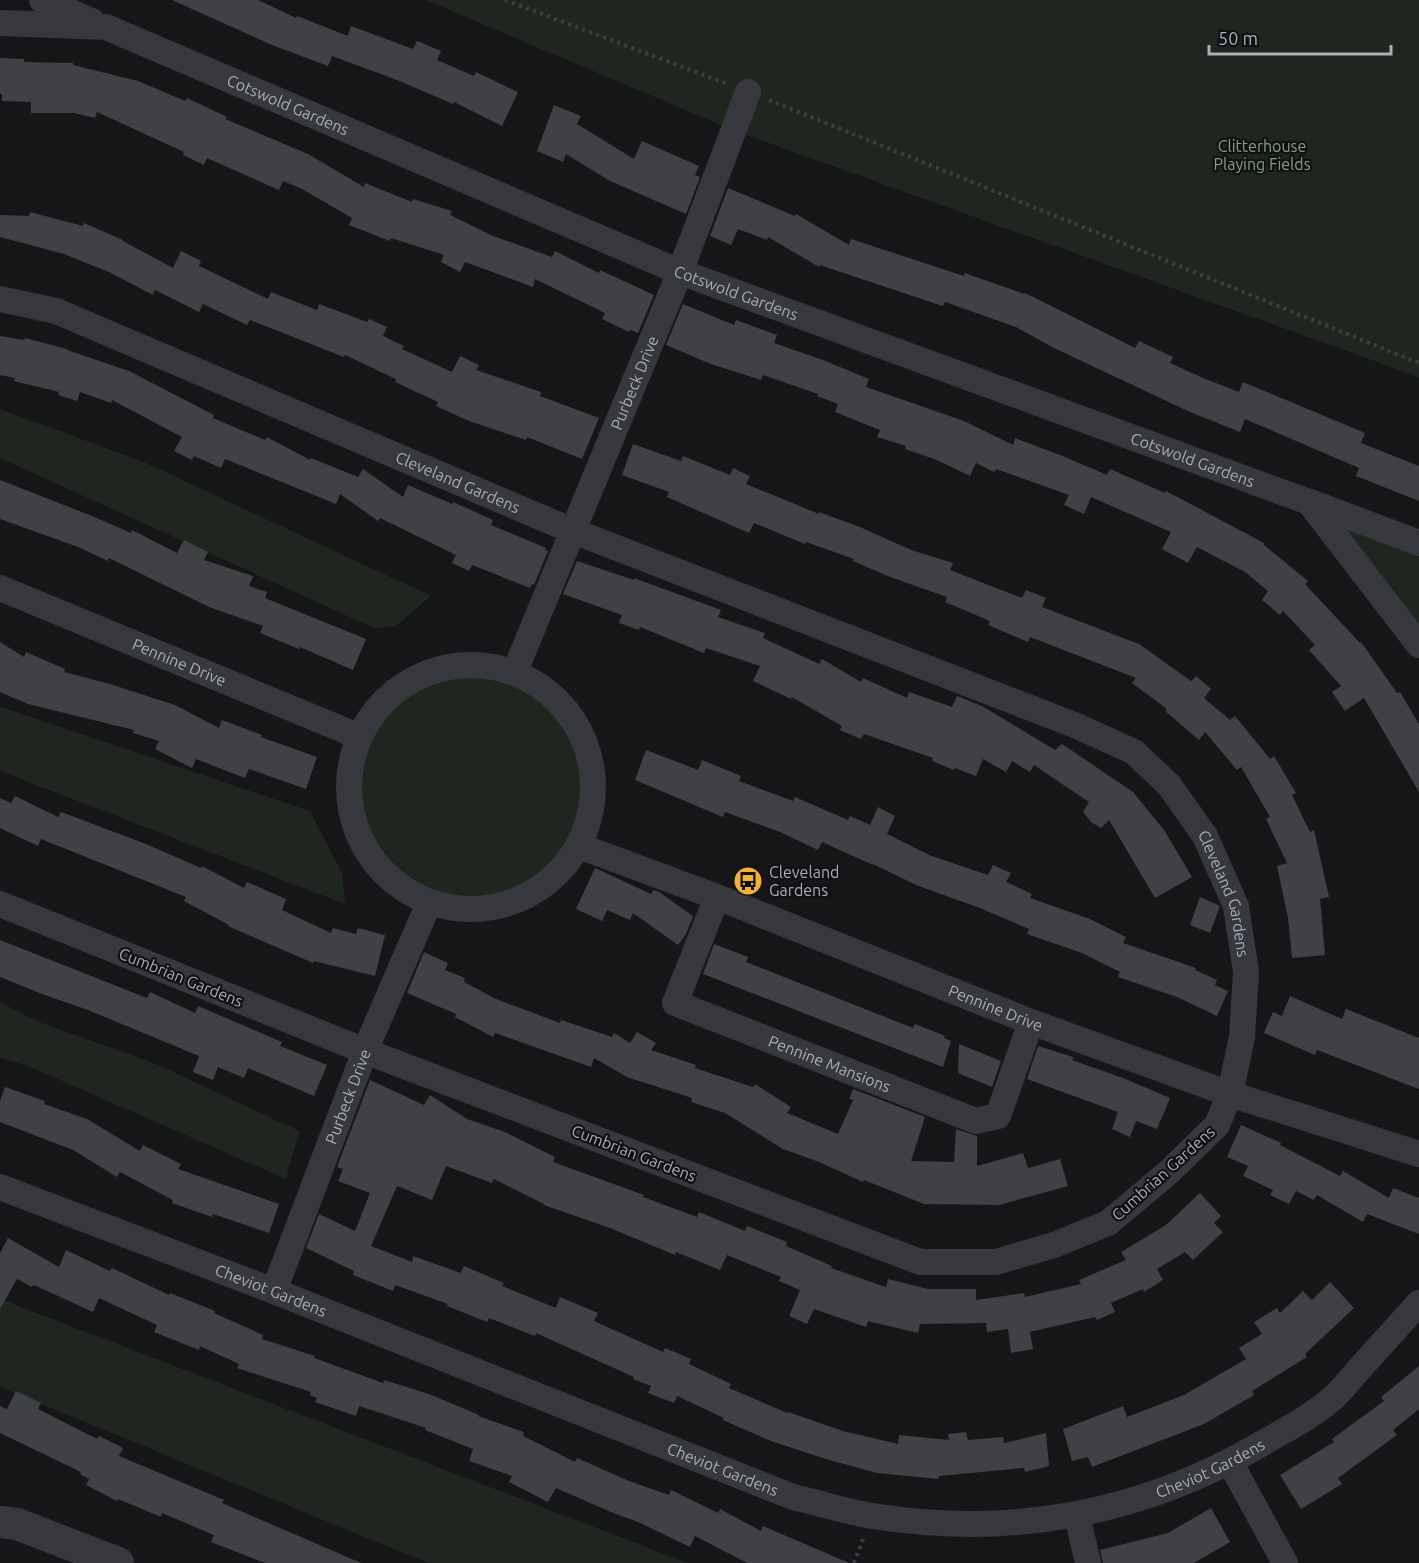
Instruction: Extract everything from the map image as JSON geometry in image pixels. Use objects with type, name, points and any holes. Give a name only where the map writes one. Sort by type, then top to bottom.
[{"type":"street","points":[[42,0],[106,27]]},
{"type":"street","name":"Cotswold Gardens","points":[[0,23],[106,27],[680,272],[1419,543]]},
{"type":"street","name":"Purbeck Drive","points":[[515,671],[680,272],[748,92]]},
{"type":"street","name":"Cleveland Gardens","points":[[0,299],[56,311],[573,531],[1077,726],[1134,752],[1169,784],[1205,836],[1236,906],[1246,972],[1242,1037],[1230,1095]]},
{"type":"street","points":[[1309,502],[1419,645]]},
{"type":"street","name":"Pennine Drive","points":[[0,588],[358,736]]},
{"type":"street","points":[[459,664],[515,671],[550,692],[580,728],[594,777],[592,810],[579,846],[555,877],[511,903],[469,910],[429,903],[406,891],[374,862],[356,831],[348,789],[358,736],[383,699],[420,674],[459,664]]},
{"type":"street","name":"Pennine Drive","points":[[579,846],[717,897],[1030,1022],[1230,1095],[1419,1154]]},
{"type":"street","name":"Pennine Mansions","points":[[717,897],[675,1003],[976,1121],[999,1116],[1030,1022]]},
{"type":"street","name":"Purbeck Drive","points":[[274,1291],[365,1051],[429,903]]},
{"type":"street","name":"Cumbrian Gardens","points":[[0,904],[365,1051],[920,1262],[996,1262],[1054,1245],[1108,1223],[1169,1172],[1217,1125],[1230,1095]]},
{"type":"street","name":"Cheviot Gardens","points":[[0,1187],[274,1291],[794,1497],[871,1516],[934,1523],[1012,1522],[1077,1515],[1132,1502],[1230,1462],[1334,1398],[1419,1303]]},
{"type":"street","points":[[1230,1462],[1285,1563]]},
{"type":"street","points":[[1077,1515],[1088,1563]]},
{"type":"street","points":[[6,1520],[118,1563]]},
{"type":"path","points":[[505,0],[748,92],[1419,363]]},
{"type":"green space","name":"Clitterhouse Playing Fields","points":[[426,0],[1419,0],[1419,377],[730,129]]},
{"type":"green space","points":[[0,409],[146,463],[431,596],[396,626],[374,628],[0,458]]},
{"type":"green space","points":[[1309,502],[1419,543],[1419,645]]},
{"type":"green space","points":[[471,665],[495,667],[518,674],[529,679],[557,701],[579,729],[584,740],[591,763],[593,787],[591,811],[584,834],[579,845],[557,873],[529,895],[518,900],[495,907],[471,909],[447,907],[424,900],[413,895],[385,873],[363,845],[358,834],[351,811],[349,787],[351,763],[358,740],[363,729],[385,701],[413,679],[424,674],[447,667]]},
{"type":"green space","points":[[0,707],[310,811],[342,873],[345,904],[0,771]]},
{"type":"green space","points":[[0,1002],[39,1022],[156,1064],[299,1131],[286,1179],[28,1066],[0,1058]]},
{"type":"green space","points":[[0,1299],[688,1563],[428,1563],[0,1387]]},
{"type":"building","points":[[172,0],[258,0],[296,18],[297,16],[348,36],[351,26],[413,49],[417,41],[441,51],[437,60],[474,76],[476,72],[518,92],[502,126],[454,102],[453,104],[332,56],[328,66],[272,45]]},
{"type":"building","points":[[0,58],[24,59],[24,62],[73,63],[73,65],[138,81],[185,101],[187,98],[227,117],[225,119],[308,154],[364,187],[365,183],[412,202],[413,199],[452,211],[450,215],[493,236],[552,257],[555,251],[599,273],[600,270],[654,295],[638,333],[630,330],[629,332],[602,319],[605,313],[535,279],[533,287],[465,262],[460,272],[441,262],[444,255],[391,238],[390,241],[349,225],[352,218],[302,189],[283,181],[279,190],[207,158],[204,165],[183,155],[184,152],[97,112],[95,118],[74,113],[31,113],[31,102],[2,101]]},
{"type":"building","points":[[554,105],[581,116],[577,124],[634,159],[642,141],[699,166],[695,175],[700,177],[686,214],[610,181],[566,154],[563,162],[537,151]]},
{"type":"building","points":[[728,188],[795,216],[796,214],[849,245],[851,239],[964,276],[965,273],[1025,293],[1135,348],[1139,341],[1173,357],[1170,363],[1203,378],[1239,392],[1243,382],[1365,433],[1361,443],[1419,466],[1419,501],[1356,476],[1359,468],[1245,419],[1240,432],[1190,412],[1054,348],[1016,327],[945,302],[943,306],[820,265],[819,267],[768,237],[767,240],[738,229],[731,245],[710,236]]},
{"type":"building","points":[[30,212],[83,226],[84,223],[123,240],[173,268],[181,251],[201,261],[199,266],[268,299],[271,292],[317,310],[319,304],[367,322],[369,319],[387,327],[383,336],[404,346],[402,349],[452,372],[460,356],[479,365],[476,370],[541,392],[540,396],[599,418],[582,459],[527,437],[526,440],[469,421],[436,406],[438,402],[395,382],[396,379],[345,355],[344,357],[250,320],[247,325],[203,304],[199,312],[155,290],[153,295],[109,272],[64,254],[0,237],[0,215],[29,216]]},
{"type":"building","points":[[683,304],[734,325],[736,320],[777,335],[774,343],[869,379],[866,387],[964,421],[1013,445],[1015,438],[1107,475],[1110,469],[1165,493],[1166,491],[1264,543],[1308,581],[1305,584],[1361,642],[1397,693],[1400,692],[1419,724],[1419,792],[1364,698],[1345,711],[1332,692],[1341,686],[1309,650],[1315,645],[1283,611],[1280,615],[1262,600],[1268,591],[1245,572],[1197,547],[1188,563],[1162,549],[1171,532],[1091,497],[1084,514],[1064,505],[1069,495],[996,469],[994,472],[976,463],[970,476],[937,460],[905,449],[906,446],[877,437],[880,430],[835,412],[838,404],[817,396],[818,394],[763,375],[761,380],[711,364],[666,345]]},
{"type":"building","points":[[0,336],[24,340],[25,338],[67,349],[129,371],[214,415],[213,418],[265,440],[267,437],[310,460],[311,458],[358,477],[363,469],[403,497],[408,485],[493,520],[491,525],[546,548],[545,550],[548,551],[534,585],[532,584],[530,588],[472,565],[469,571],[452,563],[456,555],[380,518],[378,521],[340,494],[336,504],[225,459],[221,468],[194,456],[192,460],[174,451],[182,437],[112,400],[111,403],[80,392],[77,401],[58,395],[59,392],[14,381],[15,378],[0,375]]},
{"type":"building","points":[[633,444],[681,461],[683,456],[730,475],[733,468],[750,476],[746,484],[819,514],[819,512],[860,527],[911,550],[953,563],[950,570],[1022,598],[1026,590],[1046,598],[1042,607],[1139,644],[1191,681],[1196,676],[1211,689],[1204,698],[1230,720],[1235,716],[1270,759],[1274,756],[1296,793],[1292,795],[1310,832],[1314,830],[1329,897],[1320,899],[1325,955],[1292,958],[1288,918],[1277,866],[1287,863],[1266,819],[1270,817],[1241,767],[1237,770],[1205,732],[1199,740],[1165,711],[1167,709],[1132,683],[1136,678],[1030,637],[1028,642],[988,625],[990,621],[945,602],[947,597],[890,577],[853,561],[854,559],[806,542],[805,544],[754,523],[749,533],[667,497],[669,492],[622,475]]},
{"type":"building","points":[[0,480],[131,533],[132,530],[177,553],[184,540],[208,552],[204,560],[253,576],[249,586],[267,592],[265,598],[366,639],[353,670],[260,633],[263,626],[209,607],[109,558],[108,561],[78,547],[0,519]]},
{"type":"building","points":[[577,561],[634,580],[634,578],[721,610],[718,617],[765,633],[763,638],[819,664],[822,659],[861,682],[863,678],[907,698],[909,692],[952,707],[957,696],[982,706],[1055,750],[1062,744],[1133,792],[1164,830],[1192,877],[1155,898],[1109,820],[1101,828],[1091,822],[1083,812],[1089,802],[1034,765],[1030,772],[1012,761],[1006,772],[983,759],[976,776],[955,768],[954,770],[932,761],[933,758],[864,734],[861,739],[840,730],[842,726],[792,697],[791,699],[753,681],[760,666],[706,648],[704,653],[640,627],[639,630],[619,623],[622,615],[563,594]]},
{"type":"building","points":[[0,642],[24,657],[26,652],[65,669],[64,672],[175,705],[219,728],[222,720],[317,757],[306,789],[249,769],[245,778],[196,759],[192,768],[155,749],[159,741],[133,733],[134,730],[28,704],[0,692]]},
{"type":"building","points":[[646,750],[698,770],[702,760],[741,776],[739,781],[793,801],[795,797],[848,820],[850,816],[870,825],[878,807],[895,816],[887,834],[929,855],[988,875],[993,865],[1011,873],[1006,882],[1032,894],[1030,898],[1090,919],[1126,937],[1123,943],[1196,968],[1195,970],[1217,980],[1215,985],[1228,991],[1217,1016],[1177,997],[1118,977],[1120,972],[1082,953],[1027,934],[1029,929],[916,885],[822,842],[818,850],[780,832],[725,812],[723,817],[635,780]]},
{"type":"building","points":[[15,796],[58,817],[61,812],[146,844],[201,868],[202,866],[244,888],[247,882],[286,899],[282,910],[331,933],[333,928],[356,934],[358,928],[385,935],[375,976],[314,961],[313,963],[228,926],[184,901],[186,897],[41,839],[38,846],[0,828],[0,798],[11,803]]},
{"type":"building","points":[[595,868],[651,894],[654,890],[659,892],[693,916],[686,934],[678,945],[633,913],[630,920],[607,910],[602,921],[576,909]]},
{"type":"building","points":[[1200,897],[1220,906],[1210,933],[1190,925]]},
{"type":"building","points":[[0,940],[147,998],[150,992],[195,1013],[198,1006],[282,1042],[280,1046],[327,1065],[314,1096],[248,1068],[244,1078],[218,1067],[213,1080],[193,1072],[199,1056],[0,977]]},
{"type":"building","points":[[714,944],[748,957],[746,962],[913,1028],[915,1024],[945,1036],[944,1038],[951,1041],[943,1067],[703,974]]},
{"type":"building","points":[[424,952],[448,963],[445,970],[465,978],[464,982],[496,999],[560,1023],[561,1020],[612,1037],[614,1033],[630,1043],[637,1032],[656,1043],[651,1050],[696,1065],[695,1068],[753,1087],[755,1084],[791,1107],[787,1113],[838,1134],[853,1100],[849,1099],[853,1089],[925,1117],[911,1161],[954,1162],[956,1129],[977,1136],[977,1166],[1023,1153],[1028,1168],[1060,1159],[1068,1186],[999,1205],[924,1204],[864,1180],[863,1182],[783,1149],[725,1113],[691,1102],[692,1098],[627,1077],[594,1058],[591,1067],[495,1033],[493,1037],[455,1017],[456,1014],[407,993]]},
{"type":"building","points":[[1290,996],[1342,1019],[1346,1009],[1419,1038],[1419,1089],[1317,1050],[1315,1055],[1264,1033],[1273,1012],[1282,1016]]},
{"type":"building","points":[[959,1044],[1001,1061],[992,1087],[958,1073]]},
{"type":"building","points":[[1038,1046],[1073,1057],[1072,1060],[1170,1098],[1157,1129],[1136,1121],[1130,1137],[1112,1129],[1118,1112],[1027,1079]]},
{"type":"building","points":[[370,1080],[424,1105],[430,1095],[467,1119],[505,1132],[555,1157],[553,1162],[697,1217],[699,1212],[745,1231],[747,1226],[787,1242],[786,1246],[832,1266],[831,1268],[886,1287],[888,1279],[928,1289],[976,1289],[976,1300],[1024,1293],[1025,1297],[1081,1284],[1079,1280],[1126,1260],[1121,1252],[1166,1225],[1200,1193],[1221,1216],[1214,1223],[1223,1232],[1193,1260],[1185,1252],[1157,1269],[1163,1280],[1144,1292],[1143,1289],[1111,1303],[1115,1312],[1097,1320],[1095,1317],[1030,1332],[1033,1349],[1011,1353],[1008,1329],[987,1332],[986,1323],[920,1324],[918,1333],[868,1321],[866,1327],[814,1309],[807,1324],[789,1316],[800,1290],[779,1281],[781,1277],[727,1255],[720,1270],[676,1252],[675,1255],[610,1228],[544,1205],[494,1179],[492,1183],[446,1166],[432,1200],[397,1186],[371,1246],[412,1262],[413,1256],[461,1273],[464,1266],[504,1283],[502,1286],[556,1308],[560,1297],[598,1313],[594,1321],[663,1352],[665,1348],[691,1359],[689,1364],[731,1384],[729,1388],[787,1413],[843,1431],[898,1444],[899,1435],[949,1440],[948,1434],[966,1432],[968,1440],[1003,1437],[1004,1443],[1046,1433],[1049,1466],[1025,1472],[1024,1468],[939,1476],[939,1479],[877,1473],[771,1441],[677,1396],[674,1403],[648,1393],[651,1386],[536,1333],[535,1336],[489,1318],[487,1322],[447,1306],[448,1304],[395,1285],[393,1291],[353,1275],[354,1271],[306,1248],[319,1214],[355,1231],[370,1193],[338,1181],[343,1169],[337,1167]]},
{"type":"building","points":[[5,1087],[87,1119],[140,1151],[143,1145],[181,1164],[178,1169],[279,1204],[269,1233],[172,1203],[173,1200],[120,1172],[117,1177],[73,1150],[0,1122],[0,1101]]},
{"type":"building","points":[[1241,1125],[1281,1143],[1280,1145],[1340,1176],[1343,1171],[1389,1198],[1393,1188],[1419,1198],[1419,1234],[1367,1214],[1363,1222],[1317,1195],[1314,1200],[1296,1191],[1289,1204],[1270,1195],[1273,1190],[1243,1176],[1248,1166],[1227,1157]]},
{"type":"building","points":[[8,1238],[59,1267],[66,1250],[110,1271],[112,1268],[169,1295],[170,1293],[215,1311],[214,1313],[263,1335],[262,1339],[315,1356],[314,1358],[383,1383],[384,1380],[429,1394],[478,1416],[524,1432],[523,1436],[575,1462],[577,1458],[629,1481],[669,1495],[671,1490],[718,1513],[720,1509],[761,1531],[763,1526],[849,1563],[747,1563],[695,1536],[690,1547],[638,1522],[556,1488],[548,1502],[509,1482],[512,1476],[469,1461],[473,1449],[425,1430],[426,1428],[359,1406],[356,1416],[315,1402],[317,1398],[310,1395],[311,1392],[237,1368],[239,1364],[200,1346],[199,1350],[154,1332],[157,1325],[99,1298],[93,1312],[17,1279],[0,1309],[0,1253]]},
{"type":"building","points":[[1330,1282],[1354,1308],[1305,1354],[1307,1357],[1252,1391],[1254,1395],[1204,1424],[1092,1467],[1088,1457],[1072,1461],[1063,1429],[1123,1406],[1127,1417],[1184,1395],[1246,1359],[1239,1348],[1262,1334],[1254,1322],[1277,1308],[1280,1313],[1303,1291],[1312,1300]]},
{"type":"building","points":[[1419,1366],[1419,1409],[1393,1430],[1397,1435],[1338,1478],[1342,1484],[1301,1509],[1280,1475],[1334,1442],[1332,1439],[1384,1401],[1381,1397]]},
{"type":"building","points":[[16,1391],[41,1403],[38,1409],[97,1439],[99,1436],[123,1448],[119,1456],[224,1500],[222,1503],[361,1563],[265,1563],[211,1542],[214,1535],[162,1513],[161,1517],[118,1499],[117,1501],[86,1485],[89,1479],[80,1474],[81,1472],[0,1433],[0,1406],[7,1409]]},
{"type":"building","points":[[1211,1508],[1230,1542],[1194,1563],[1103,1563],[1100,1550],[1168,1533]]},
{"type":"place","name":"Cleveland Gardens","points":[[748,881]]}]
